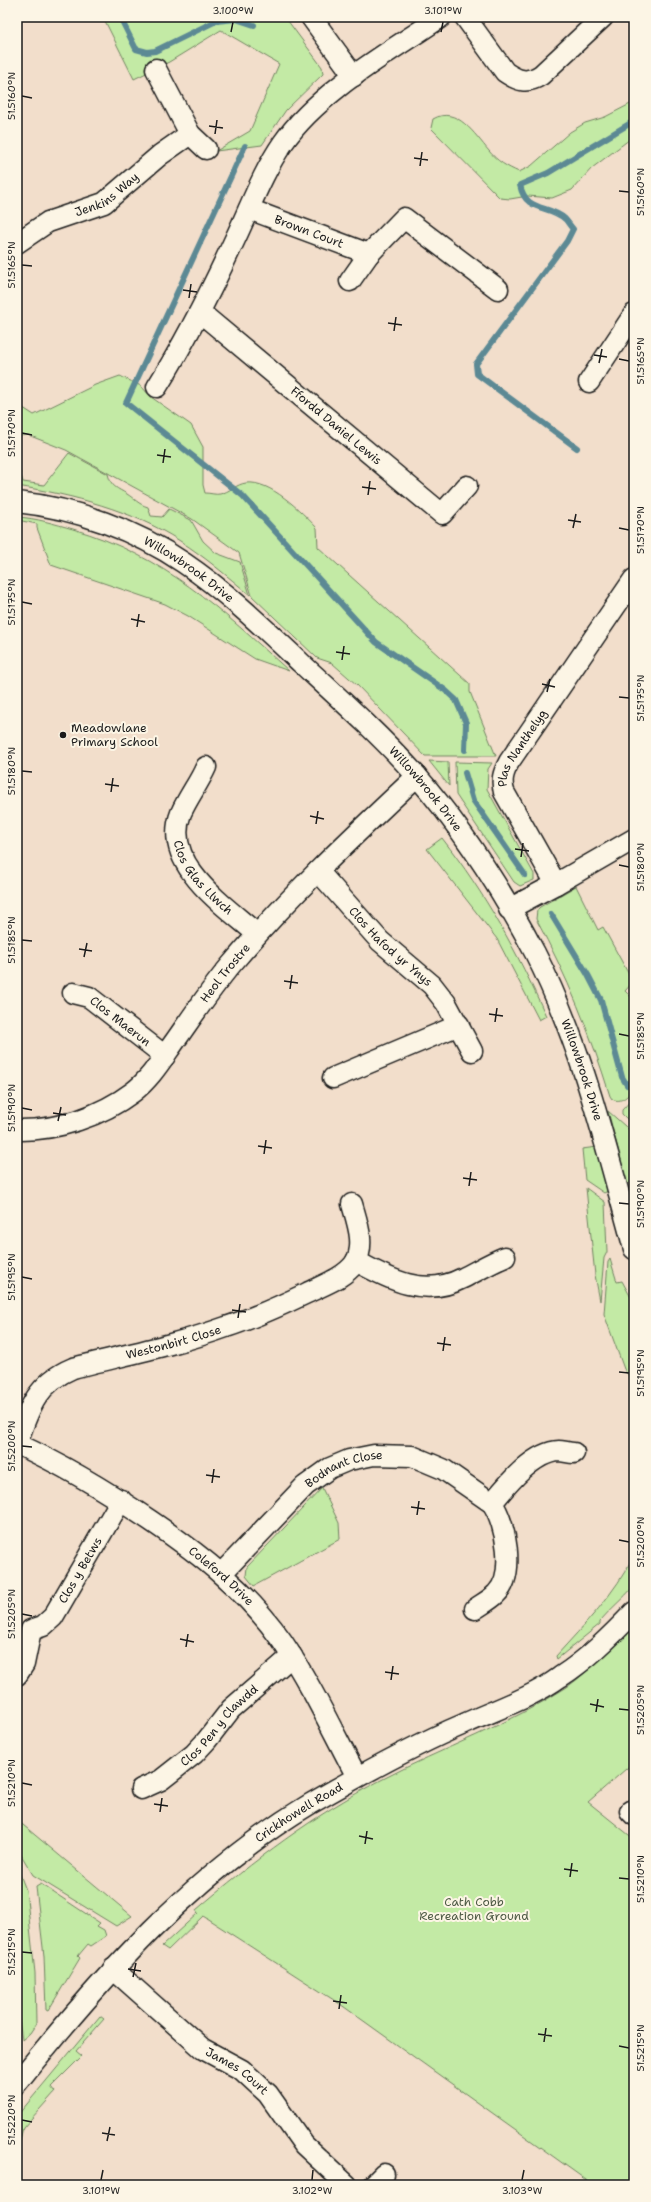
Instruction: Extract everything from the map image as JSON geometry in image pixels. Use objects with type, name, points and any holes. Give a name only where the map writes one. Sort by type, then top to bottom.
[{"type":"street","points":[[311,17],[354,76]]},
{"type":"street","points":[[157,387],[183,346],[201,312],[249,210],[263,175],[284,142],[310,112],[354,76],[441,17]]},
{"type":"street","points":[[464,17],[505,72],[514,78],[524,81],[532,81],[541,75],[603,17]]},
{"type":"street","points":[[156,69],[190,134],[206,149]]},
{"type":"street","name":"Jenkins Way","points":[[17,243],[48,222],[104,203],[160,155],[190,134]]},
{"type":"street","name":"Brown Court","points":[[249,210],[369,254]]},
{"type":"street","points":[[350,281],[369,254],[404,218],[498,290]]},
{"type":"street","name":"Ffordd Daniel Lewis","points":[[201,312],[442,514],[467,486]]},
{"type":"street","points":[[589,382],[628,336],[634,314]]},
{"type":"street","name":"Willowbrook Drive","points":[[17,502],[47,506],[103,523],[146,541],[184,563],[253,618],[322,682],[417,776],[464,837],[510,909],[535,953],[571,1033],[597,1110],[634,1249]]},
{"type":"street","name":"Plas Nanthelyg","points":[[556,884],[504,792],[501,783],[503,774],[517,749],[634,579]]},
{"type":"street","name":"Clos Glas Llwch","points":[[206,767],[181,814],[178,829],[178,845],[184,862],[193,876],[257,934]]},
{"type":"street","name":"Heol Trostre","points":[[17,1130],[66,1124],[90,1116],[117,1103],[148,1078],[208,995],[257,934],[365,824],[417,776]]},
{"type":"street","points":[[510,909],[634,839]]},
{"type":"street","name":"Clos Hafod yr Ynys","points":[[318,871],[380,941],[432,985],[446,1003],[472,1051]]},
{"type":"street","name":"Clos Maerun","points":[[73,993],[89,997],[165,1056]]},
{"type":"street","points":[[333,1078],[459,1025]]},
{"type":"street","points":[[352,1204],[360,1234],[356,1261],[393,1281],[411,1287],[427,1288],[447,1285],[505,1257]]},
{"type":"street","name":"Westonbirt Close","points":[[17,1444],[36,1398],[46,1384],[61,1373],[73,1368],[225,1328],[274,1309],[333,1281],[348,1270],[356,1261]]},
{"type":"street","name":"Coleford Drive","points":[[17,1444],[58,1464],[121,1500],[192,1549],[222,1573],[246,1596],[292,1656],[357,1777]]},
{"type":"street","points":[[476,1609],[496,1594],[503,1582],[506,1570],[507,1552],[504,1533],[497,1511],[492,1503],[511,1481],[539,1458],[558,1451],[574,1453]]},
{"type":"street","name":"Bodnant Close","points":[[222,1573],[305,1486],[330,1468],[349,1460],[374,1456],[412,1456],[443,1468],[492,1503]]},
{"type":"street","name":"Clos y Betws","points":[[17,1675],[24,1664],[24,1629],[43,1626],[53,1617],[121,1500]]},
{"type":"street","name":"Crickhowell Road","points":[[17,2083],[113,1969],[164,1917],[236,1854],[275,1826],[357,1777],[464,1724],[508,1706],[559,1679],[592,1654],[634,1612]]},
{"type":"street","name":"Clos Pen y Clawdd","points":[[142,1789],[161,1780],[194,1754],[231,1709],[292,1656]]},
{"type":"street","name":"James Court","points":[[113,1969],[203,2049],[242,2070],[268,2094],[304,2145],[347,2185]]},
{"type":"green space","points":[[103,17],[285,17],[322,67],[323,74],[286,110],[262,145],[216,151],[250,131],[279,64],[221,30],[169,62],[134,79]]},
{"type":"green space","points":[[634,102],[634,136],[592,168],[572,190],[552,198],[528,196],[510,199],[500,198],[431,128],[433,119],[442,116],[450,116],[458,119],[471,130],[495,158],[506,166],[519,172],[531,166],[570,132],[585,123],[605,117]]},
{"type":"green space","points":[[120,376],[141,386],[151,397],[191,425],[203,447],[203,485],[205,493],[220,494],[246,483],[255,483],[265,486],[275,491],[294,506],[317,528],[318,547],[470,684],[470,692],[496,756],[425,756],[357,685],[332,663],[317,658],[252,596],[239,553],[192,519],[66,450],[28,435],[17,436],[17,404],[34,415],[95,385]]},
{"type":"green space","points":[[69,453],[108,474],[115,487],[139,503],[148,507],[151,516],[162,517],[169,509],[191,520],[203,541],[216,553],[240,562],[250,595],[189,547],[162,530],[122,512],[102,505],[59,494],[17,486],[17,462],[23,482],[44,485]]},
{"type":"green space","points":[[17,517],[52,523],[106,540],[164,569],[215,606],[289,671],[255,659],[188,616],[165,604],[51,565],[37,528],[37,524],[17,520]]},
{"type":"green space","points":[[429,761],[448,762],[449,786]]},
{"type":"green space","points":[[455,762],[492,763],[488,769],[487,789],[534,874],[534,880],[520,886],[514,882],[456,795]]},
{"type":"green space","points":[[442,838],[472,880],[512,946],[546,1016],[539,1020],[497,939],[427,849]]},
{"type":"green space","points":[[576,886],[598,930],[603,927],[633,982],[625,991],[634,1000],[634,1021],[630,1025],[634,1029],[634,1089],[622,1100],[612,1099],[610,1096],[595,1050],[578,1006],[536,919],[537,910],[540,907]]},
{"type":"green space","points":[[634,1097],[634,1126],[622,1114],[622,1110]]},
{"type":"green space","points":[[608,1111],[634,1134],[633,1182],[627,1184]]},
{"type":"green space","points":[[597,1147],[608,1191],[604,1193],[585,1180],[582,1149]]},
{"type":"green space","points":[[586,1188],[605,1202],[607,1252],[604,1258],[600,1301],[595,1275]]},
{"type":"green space","points":[[610,1259],[617,1282],[622,1281],[634,1303],[634,1383],[624,1369],[604,1314],[608,1262]]},
{"type":"green space","points":[[322,1488],[339,1523],[340,1539],[254,1586],[246,1576],[247,1567]]},
{"type":"green space","points":[[634,1555],[634,1586],[604,1616],[600,1621],[600,1624],[557,1659],[556,1656],[609,1596]]},
{"type":"green space","name":"Cath Cobb Recreation Ground","points":[[634,1626],[634,1762],[588,1802],[634,1839],[634,2185],[593,2185],[340,2004],[203,1916],[168,1950],[162,1946],[198,1913],[196,1910],[262,1857],[308,1824],[356,1794],[404,1768],[499,1725],[545,1701],[585,1673]]},
{"type":"green space","points":[[17,1820],[132,1916],[116,1926],[33,1875],[17,1848]]},
{"type":"green space","points":[[17,1867],[26,1890],[35,1973],[36,2024],[30,2033],[22,2040],[17,2005]]},
{"type":"green space","points":[[41,1884],[100,1923],[97,1926],[104,1930],[106,1936],[91,1946],[88,1944],[78,1956],[80,1958],[48,2011],[46,2010],[44,1956],[36,1887]]},
{"type":"green space","points":[[100,2016],[104,2019],[76,2051],[82,2056],[51,2087],[55,2092],[23,2128],[17,2152],[17,2116]]},
{"type":"waterway","points":[[120,17],[136,49],[147,52],[155,51],[216,21],[236,19],[254,25]]},
{"type":"waterway","points":[[577,448],[477,374],[476,364],[567,241],[573,229],[565,219],[558,214],[538,207],[527,200],[520,185],[548,173],[634,121]]},
{"type":"waterway","points":[[245,146],[126,403],[243,496],[376,642],[445,690],[456,700],[466,723],[465,750]]},
{"type":"waterway","points":[[465,773],[473,800],[525,875]]},
{"type":"waterway","points":[[551,914],[588,975],[601,1000],[622,1077],[627,1085]]},
{"type":"place","name":"Meadowlane Primary School","points":[[63,735]]}]
